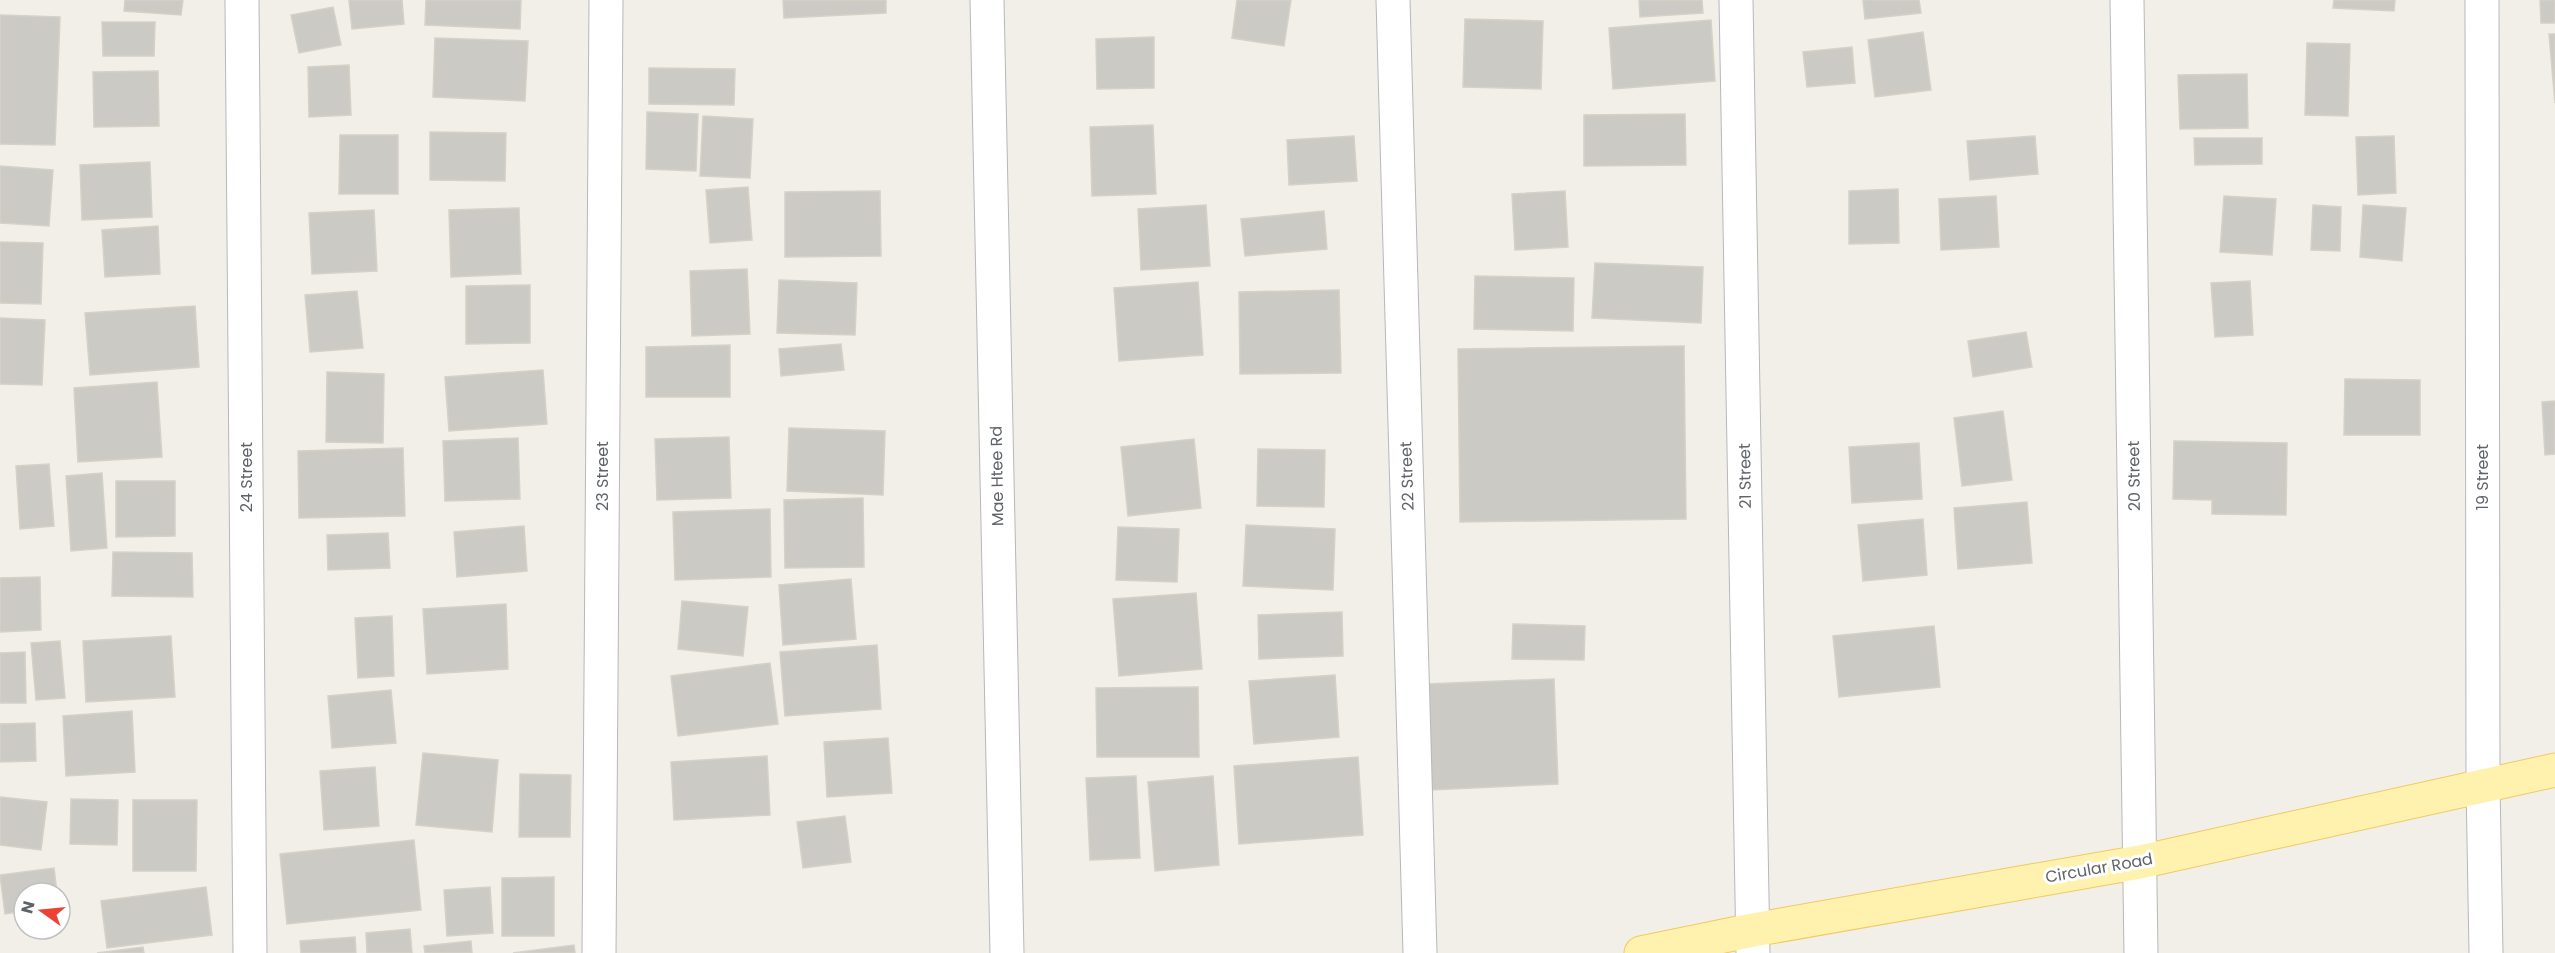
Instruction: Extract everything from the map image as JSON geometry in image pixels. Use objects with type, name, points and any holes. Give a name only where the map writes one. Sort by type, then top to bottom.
[{"type":"main road","name":"Circular Road","points":[[1641,953],[1753,941],[2140,862],[2483,784],[2555,770]]},
{"type":"street","name":"24 Street","points":[[242,0],[250,953]]},
{"type":"street","name":"23 Street","points":[[599,953],[606,0]]},
{"type":"street","name":"Mae Htee Rd","points":[[987,0],[1007,953]]},
{"type":"street","name":"22 Street","points":[[1393,0],[1420,953]]},
{"type":"street","name":"21 Street","points":[[1736,0],[1753,941]]},
{"type":"street","name":"20 Street","points":[[2127,0],[2141,953]]},
{"type":"street","name":"19 Street","points":[[2482,0],[2483,784],[2486,953]]},
{"type":"building","points":[[125,0],[183,0],[181,15],[124,11]]},
{"type":"building","points":[[349,0],[402,0],[404,24],[352,29]]},
{"type":"building","points":[[426,0],[521,0],[520,29],[425,25]]},
{"type":"building","points":[[783,0],[886,0],[886,13],[784,18]]},
{"type":"building","points":[[1237,0],[1291,0],[1284,46],[1232,38]]},
{"type":"building","points":[[1639,0],[1702,0],[1703,13],[1640,17]]},
{"type":"building","points":[[1863,0],[1919,0],[1921,13],[1865,19]]},
{"type":"building","points":[[2334,0],[2395,0],[2394,11],[2333,8]]},
{"type":"building","points":[[2540,0],[2555,0],[2555,23],[2541,23]]},
{"type":"building","points":[[333,7],[341,45],[299,53],[291,15]]},
{"type":"building","points":[[0,15],[60,17],[55,145],[0,144]]},
{"type":"building","points":[[1465,19],[1543,21],[1541,89],[1463,87]]},
{"type":"building","points":[[1711,20],[1715,81],[1613,89],[1609,28]]},
{"type":"building","points":[[102,22],[155,22],[154,56],[103,56]]},
{"type":"building","points":[[1923,32],[1931,90],[1875,97],[1868,40]]},
{"type":"building","points":[[2549,34],[2555,34],[2555,103]]},
{"type":"building","points":[[1154,37],[1154,88],[1097,89],[1096,39]]},
{"type":"building","points":[[435,38],[528,41],[525,101],[433,97]]},
{"type":"building","points":[[2307,43],[2350,44],[2348,116],[2305,115]]},
{"type":"building","points":[[1852,47],[1855,83],[1807,87],[1803,52]]},
{"type":"building","points":[[349,65],[351,115],[309,117],[308,67]]},
{"type":"building","points":[[649,68],[735,69],[734,105],[649,104]]},
{"type":"building","points":[[158,71],[159,126],[94,127],[93,72]]},
{"type":"building","points":[[2247,74],[2248,128],[2180,129],[2178,75]]},
{"type":"building","points":[[647,112],[698,114],[696,171],[646,169]]},
{"type":"building","points":[[1685,114],[1686,165],[1584,166],[1584,115]]},
{"type":"building","points":[[703,116],[753,119],[750,178],[700,176]]},
{"type":"building","points":[[1153,125],[1156,194],[1092,196],[1090,127]]},
{"type":"building","points":[[430,132],[506,133],[505,181],[430,180]]},
{"type":"building","points":[[340,135],[398,135],[398,194],[339,194]]},
{"type":"building","points":[[1354,136],[1357,181],[1289,185],[1287,140]]},
{"type":"building","points":[[2035,136],[2038,174],[1970,180],[1967,141]]},
{"type":"building","points":[[2394,136],[2396,193],[2358,195],[2356,137]]},
{"type":"building","points":[[2194,138],[2262,138],[2262,164],[2195,165]]},
{"type":"building","points":[[150,162],[152,217],[82,220],[80,165]]},
{"type":"building","points":[[0,166],[53,170],[49,226],[0,223]]},
{"type":"building","points":[[748,187],[752,240],[710,243],[706,190]]},
{"type":"building","points":[[1898,189],[1899,243],[1849,244],[1849,191]]},
{"type":"building","points":[[880,191],[881,256],[785,257],[785,192]]},
{"type":"building","points":[[1565,191],[1568,247],[1515,250],[1512,194]]},
{"type":"building","points":[[1996,196],[1999,247],[1941,250],[1939,199]]},
{"type":"building","points":[[2224,196],[2276,199],[2272,255],[2220,252]]},
{"type":"building","points":[[1206,205],[1210,266],[1141,270],[1138,209]]},
{"type":"building","points":[[2313,205],[2341,207],[2340,251],[2311,250]]},
{"type":"building","points":[[2363,205],[2406,208],[2402,261],[2360,257]]},
{"type":"building","points":[[519,208],[521,274],[451,277],[449,210]]},
{"type":"building","points":[[374,210],[377,271],[312,274],[309,213]]},
{"type":"building","points":[[1324,211],[1327,249],[1245,256],[1241,219]]},
{"type":"building","points":[[158,226],[160,274],[105,277],[102,230]]},
{"type":"building","points":[[0,242],[43,243],[41,304],[0,303]]},
{"type":"building","points":[[1595,263],[1703,267],[1701,323],[1592,318]]},
{"type":"building","points":[[747,269],[750,334],[692,336],[690,271]]},
{"type":"building","points":[[1475,276],[1574,278],[1573,331],[1474,329]]},
{"type":"building","points":[[779,280],[857,283],[855,335],[777,333]]},
{"type":"building","points":[[2250,281],[2253,335],[2215,337],[2211,283]]},
{"type":"building","points":[[1198,282],[1203,355],[1119,361],[1114,288]]},
{"type":"building","points":[[530,285],[530,343],[466,344],[466,286]]},
{"type":"building","points":[[1339,290],[1341,373],[1240,374],[1239,292]]},
{"type":"building","points":[[357,291],[363,348],[310,352],[305,295]]},
{"type":"building","points":[[195,306],[199,367],[90,375],[85,313]]},
{"type":"building","points":[[0,318],[45,320],[42,385],[0,384]]},
{"type":"building","points":[[2026,332],[2032,367],[1973,377],[1968,341]]},
{"type":"building","points":[[841,344],[844,370],[781,376],[779,349]]},
{"type":"building","points":[[730,345],[730,397],[646,397],[646,347]]},
{"type":"building","points":[[1684,346],[1686,519],[1460,522],[1458,349]]},
{"type":"building","points":[[543,370],[547,424],[449,431],[445,377]]},
{"type":"building","points":[[327,372],[384,374],[383,443],[326,442]]},
{"type":"building","points":[[2345,379],[2420,380],[2420,435],[2344,435]]},
{"type":"building","points":[[157,382],[162,457],[78,462],[74,388]]},
{"type":"building","points":[[2555,401],[2555,454],[2545,455],[2542,402]]},
{"type":"building","points":[[2003,411],[2012,480],[1962,486],[1954,418]]},
{"type":"building","points":[[789,428],[885,431],[883,495],[787,491]]},
{"type":"building","points":[[729,437],[731,498],[657,500],[655,439]]},
{"type":"building","points":[[518,438],[520,499],[445,501],[443,441]]},
{"type":"building","points":[[1194,439],[1201,508],[1128,516],[1121,447]]},
{"type":"building","points":[[2174,441],[2287,443],[2286,515],[2212,514],[2212,500],[2173,499]]},
{"type":"building","points":[[1919,443],[1922,499],[1852,503],[1849,447]]},
{"type":"building","points":[[403,448],[405,516],[299,518],[298,451]]},
{"type":"building","points":[[1258,449],[1325,450],[1324,507],[1257,506]]},
{"type":"building","points":[[49,464],[54,526],[20,529],[16,466]]},
{"type":"building","points":[[102,473],[107,548],[71,551],[66,476]]},
{"type":"building","points":[[116,481],[175,481],[175,536],[116,537]]},
{"type":"building","points":[[863,498],[864,567],[785,568],[784,500]]},
{"type":"building","points":[[2027,502],[2032,563],[1958,569],[1954,508]]},
{"type":"building","points":[[770,509],[771,577],[675,580],[673,512]]},
{"type":"building","points":[[1923,519],[1927,575],[1863,581],[1858,525]]},
{"type":"building","points":[[1246,525],[1335,529],[1333,590],[1243,586]]},
{"type":"building","points":[[524,526],[527,571],[457,577],[454,532]]},
{"type":"building","points":[[1118,527],[1179,529],[1177,582],[1116,580]]},
{"type":"building","points":[[388,533],[390,568],[328,570],[327,535]]},
{"type":"building","points":[[113,552],[192,553],[193,597],[112,596]]},
{"type":"building","points":[[40,577],[41,630],[0,632],[0,578]]},
{"type":"building","points":[[851,579],[856,639],[783,645],[779,585]]},
{"type":"building","points":[[1196,593],[1202,669],[1119,676],[1113,599]]},
{"type":"building","points":[[682,601],[748,607],[743,656],[678,649]]},
{"type":"building","points":[[506,604],[508,669],[427,674],[423,609]]},
{"type":"building","points":[[1342,612],[1343,656],[1259,659],[1258,615]]},
{"type":"building","points":[[392,616],[394,676],[358,678],[355,618]]},
{"type":"building","points":[[1513,624],[1585,626],[1584,660],[1512,659]]},
{"type":"building","points":[[1934,626],[1940,687],[1839,697],[1833,636]]},
{"type":"building","points":[[171,636],[175,697],[86,702],[83,641]]},
{"type":"building","points":[[60,641],[65,698],[36,700],[31,643]]},
{"type":"building","points":[[877,645],[881,709],[785,716],[780,652]]},
{"type":"building","points":[[25,652],[26,703],[0,703],[0,653]]},
{"type":"building","points":[[770,663],[778,724],[678,736],[671,676]]},
{"type":"building","points":[[1335,675],[1339,737],[1254,744],[1249,681]]},
{"type":"building","points":[[1554,679],[1558,784],[1430,790],[1426,684]]},
{"type":"building","points":[[1198,687],[1199,757],[1097,757],[1096,688]]},
{"type":"building","points":[[391,690],[396,743],[332,748],[328,696]]},
{"type":"building","points":[[132,711],[135,772],[66,776],[63,716]]},
{"type":"building","points":[[35,723],[36,761],[0,762],[0,724]]},
{"type":"building","points":[[888,738],[892,793],[827,797],[824,742]]},
{"type":"building","points":[[423,753],[498,760],[492,832],[416,825]]},
{"type":"building","points":[[767,756],[770,815],[674,820],[671,762]]},
{"type":"building","points":[[1358,757],[1363,835],[1239,844],[1234,766]]},
{"type":"building","points":[[375,767],[379,826],[324,830],[320,771]]},
{"type":"building","points":[[520,774],[571,775],[570,837],[519,837]]},
{"type":"building","points":[[1136,776],[1140,858],[1090,860],[1086,778]]},
{"type":"building","points":[[1213,776],[1219,865],[1155,871],[1148,782]]},
{"type":"building","points":[[0,797],[47,802],[41,850],[0,845]]},
{"type":"building","points":[[71,799],[118,800],[117,845],[70,844]]},
{"type":"building","points":[[133,800],[197,800],[196,871],[133,871]]},
{"type":"building","points":[[845,816],[851,862],[803,868],[797,822]]},
{"type":"building","points":[[414,840],[421,910],[287,924],[280,854]]},
{"type":"building","points":[[54,868],[56,881],[12,881],[12,913],[5,914],[0,875]]},
{"type":"building","points":[[554,877],[554,936],[502,936],[502,878]]},
{"type":"building","points":[[206,887],[212,935],[107,948],[101,901]]},
{"type":"building","points":[[490,887],[493,933],[447,936],[444,890]]},
{"type":"building","points":[[410,929],[412,953],[367,953],[366,933]]},
{"type":"building","points":[[355,937],[356,953],[301,953],[300,941]]},
{"type":"building","points":[[471,941],[472,953],[425,953],[424,946]]},
{"type":"building","points":[[574,945],[575,953],[513,953]]},
{"type":"building","points":[[143,947],[144,953],[97,953]]}]
